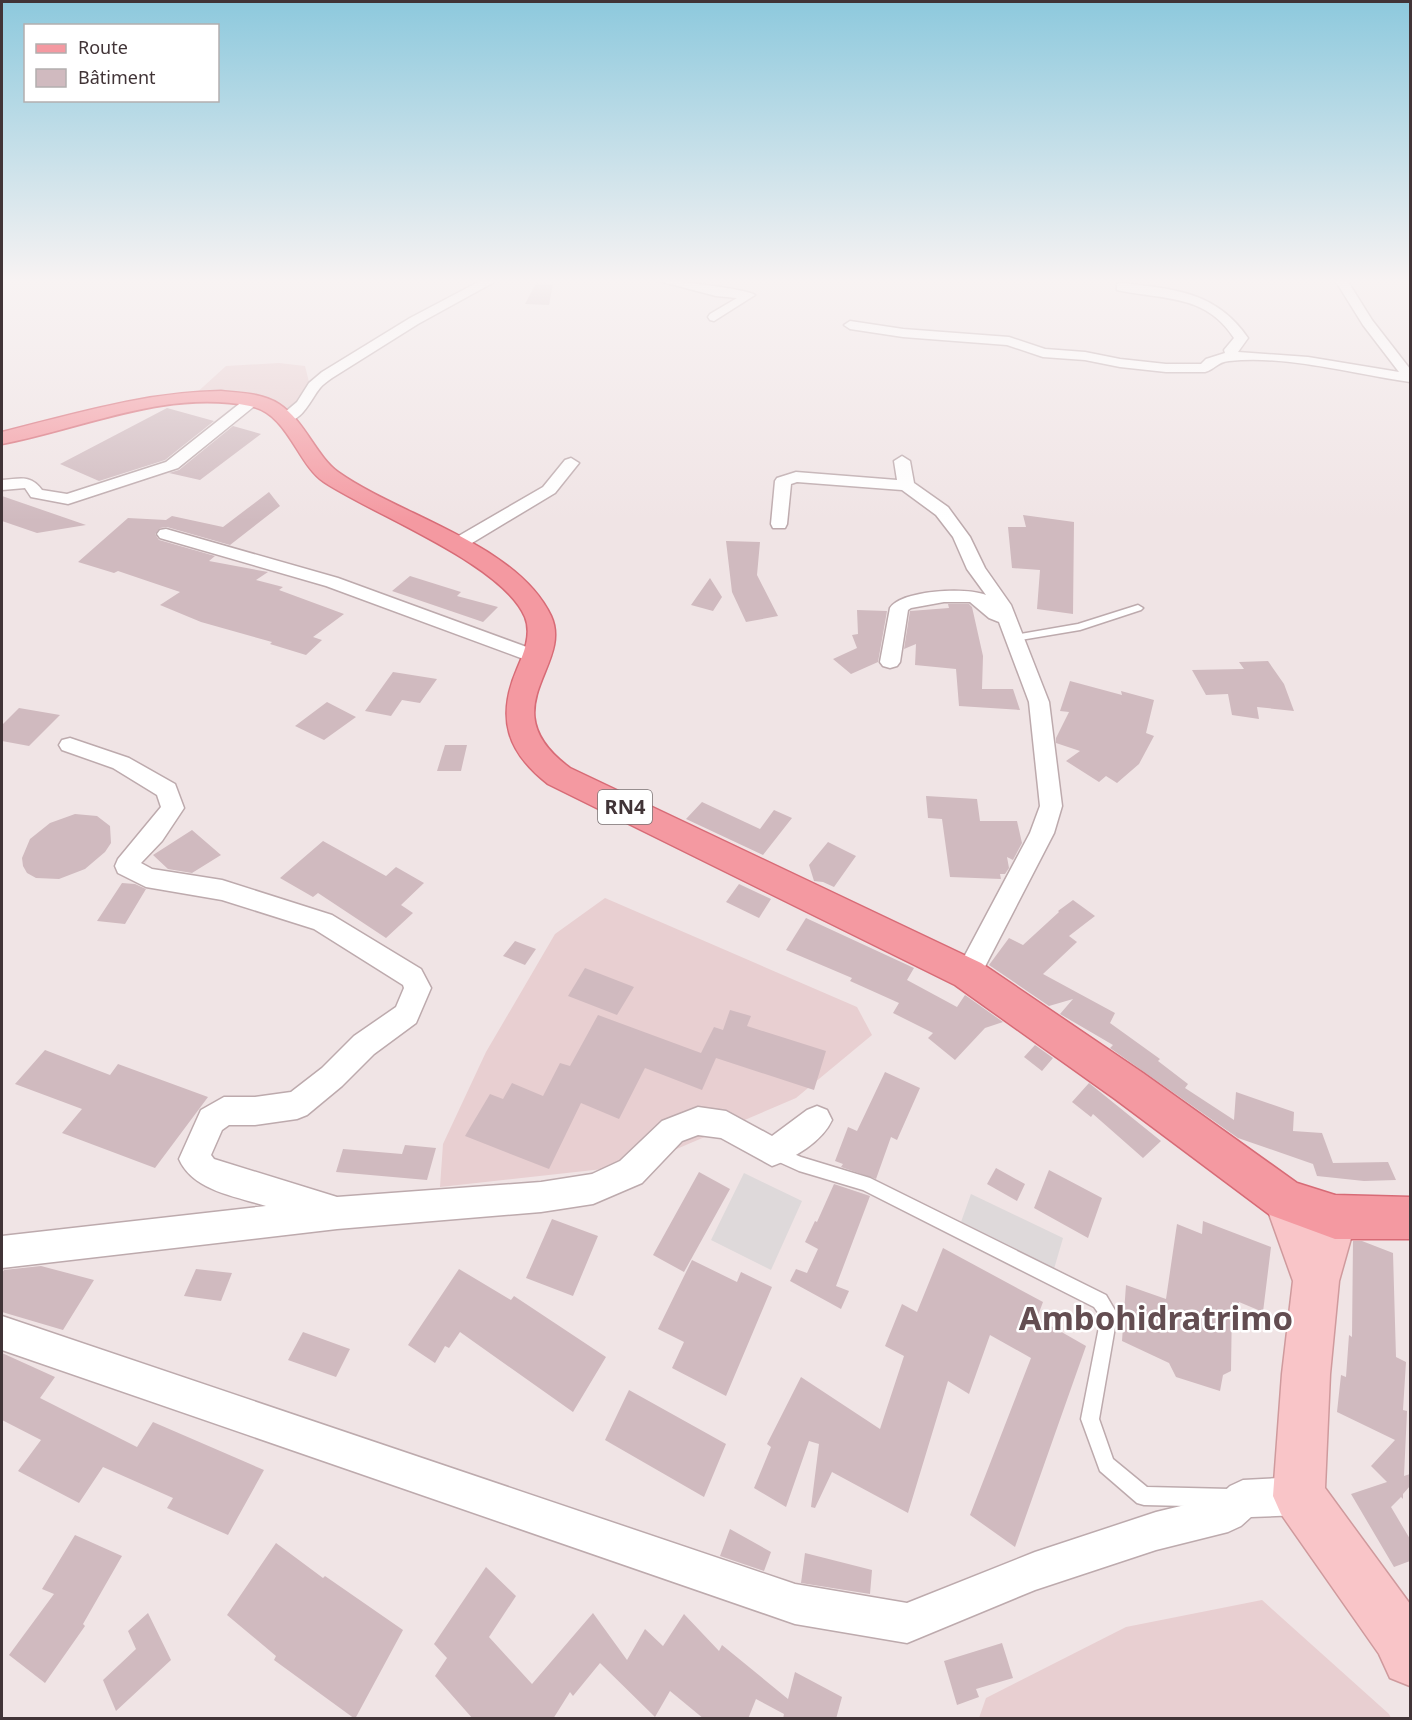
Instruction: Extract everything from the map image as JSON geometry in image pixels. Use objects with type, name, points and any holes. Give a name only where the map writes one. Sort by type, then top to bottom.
[{"type":"main road","name":"RN4","points":[[2,438],[168,400],[213,396],[253,400],[274,408],[285,418],[328,475],[456,545],[526,595],[539,618],[541,637],[523,691],[520,709],[524,732],[531,750],[540,762],[559,776],[968,974],[1129,1086],[1285,1200],[1335,1217],[1397,1219]]},
{"type":"street","points":[[285,418],[303,405],[314,386],[351,360]]},
{"type":"street","points":[[1103,360],[1166,368],[1205,368],[1214,360]]},
{"type":"street","points":[[1298,360],[1410,377]]},
{"type":"street","points":[[1397,360],[1410,377]]},
{"type":"street","points":[[2,485],[29,483],[37,494],[68,499],[172,465],[253,400]]},
{"type":"street","points":[[902,461],[906,485]]},
{"type":"street","points":[[456,545],[549,490],[571,463]]},
{"type":"street","points":[[779,524],[783,481],[796,477],[906,485],[942,511],[961,537],[976,569],[1002,604],[1039,702],[1051,806],[1042,832],[1016,887],[968,974]]},
{"type":"street","points":[[166,534],[332,582],[536,657]]},
{"type":"street","points":[[890,662],[899,608],[905,604],[969,596],[980,599],[993,614],[1007,617]]},
{"type":"street","points":[[70,745],[121,763],[167,790],[173,808],[154,835],[136,852],[127,866],[146,878],[222,890],[323,922],[412,977],[418,988],[406,1015],[364,1045],[332,1077],[297,1105],[255,1111],[224,1111],[211,1120],[194,1159],[205,1171],[337,1213]]},
{"type":"street","points":[[2,1252],[337,1213],[518,1199],[593,1189],[631,1172],[672,1131],[698,1121],[726,1125],[772,1152],[791,1141],[817,1119]]},
{"type":"street","points":[[1285,1200],[1316,1281]]},
{"type":"street","points":[[1335,1217],[1316,1281],[1306,1374],[1299,1496],[1399,1634],[1410,1658]]},
{"type":"street","points":[[2,1333],[795,1604],[907,1623],[1035,1571],[1156,1531],[1228,1513],[1243,1498],[1299,1496]]},
{"type":"lane","points":[[1016,638],[1080,627],[1138,608]]},
{"type":"lane","points":[[772,1152],[799,1164],[865,1183],[1100,1301],[1108,1312],[1107,1327],[1090,1419],[1106,1466],[1144,1496],[1243,1498]]},
{"type":"shaded area","points":[[279,363],[305,366],[309,382],[291,410],[269,399],[193,396],[226,366]]},
{"type":"shaded area","points":[[605,898],[857,1007],[872,1035],[796,1098],[639,1165],[440,1187],[443,1144],[486,1052],[555,934]]},
{"type":"shaded area","points":[[744,1173],[802,1201],[771,1270],[711,1240]]},
{"type":"shaded area","points":[[971,1194],[1063,1238],[1054,1269],[961,1222]]},
{"type":"shaded area","points":[[1262,1600],[1391,1718],[979,1718],[986,1698],[1126,1627]]},
{"type":"building","points":[[167,408],[214,421],[165,460],[99,481],[60,464]]},
{"type":"building","points":[[233,426],[261,434],[200,480],[169,473],[179,470]]},
{"type":"building","points":[[269,492],[280,506],[230,545],[167,527],[160,528],[155,534],[159,540],[215,556],[209,561],[268,572],[256,580],[283,587],[279,590],[344,614],[313,637],[322,640],[306,655],[270,644],[272,642],[201,622],[160,605],[180,592],[118,571],[114,573],[78,562],[128,518],[166,520],[172,516],[223,527]]},
{"type":"building","points":[[2,496],[86,525],[37,533],[2,521]]},
{"type":"building","points":[[1023,515],[1074,522],[1073,614],[1037,609],[1040,570],[1012,568],[1008,527],[1026,527]]},
{"type":"building","points":[[726,541],[760,542],[757,575],[778,616],[746,622],[732,592]]},
{"type":"building","points":[[410,576],[461,592],[457,596],[498,607],[483,622],[392,591]]},
{"type":"building","points":[[710,578],[722,597],[713,611],[691,605]]},
{"type":"building","points":[[948,604],[969,604],[972,607],[983,656],[982,689],[1013,689],[1020,710],[959,706],[956,669],[915,665],[916,644],[904,649],[910,611],[949,608]]},
{"type":"building","points":[[857,610],[887,611],[878,662],[851,674],[833,659],[857,648],[852,635],[858,634]]},
{"type":"building","points":[[1268,661],[1284,684],[1294,711],[1257,707],[1259,719],[1232,715],[1228,694],[1206,695],[1192,670],[1244,669],[1239,662]]},
{"type":"building","points":[[393,672],[437,679],[420,703],[402,700],[391,716],[365,711]]},
{"type":"building","points":[[1070,681],[1122,695],[1121,691],[1154,700],[1146,733],[1154,736],[1139,764],[1117,783],[1106,776],[1099,782],[1066,761],[1080,751],[1056,743],[1056,738],[1069,712],[1060,711]]},
{"type":"building","points":[[327,702],[356,717],[324,740],[295,726]]},
{"type":"building","points":[[19,708],[60,715],[29,746],[2,741],[2,725]]},
{"type":"building","points":[[445,745],[467,745],[461,771],[437,771]]},
{"type":"building","points":[[926,796],[977,799],[980,821],[1017,821],[1022,843],[1013,860],[1007,857],[1009,868],[1005,874],[1000,874],[1001,879],[950,877],[942,819],[928,818]]},
{"type":"building","points":[[702,802],[760,829],[774,810],[792,818],[763,855],[686,819]]},
{"type":"building","points":[[75,814],[97,816],[110,826],[111,843],[105,852],[85,869],[59,879],[36,878],[27,873],[22,858],[30,839],[50,823]]},
{"type":"building","points":[[192,830],[221,855],[192,873],[168,869],[153,855]]},
{"type":"building","points":[[323,841],[386,876],[396,867],[424,883],[401,905],[413,913],[386,938],[318,893],[313,897],[280,878]]},
{"type":"building","points":[[828,842],[856,856],[834,887],[814,881],[809,865]]},
{"type":"building","points":[[122,883],[135,884],[146,889],[125,924],[97,921]]},
{"type":"building","points":[[739,884],[771,899],[759,918],[726,902]]},
{"type":"building","points":[[1073,900],[1095,916],[1069,936],[1077,942],[1043,974],[1115,1013],[1110,1023],[1160,1059],[1158,1061],[1188,1084],[1185,1088],[1234,1120],[1236,1092],[1294,1112],[1293,1131],[1322,1133],[1333,1163],[1388,1162],[1396,1180],[1364,1181],[1317,1176],[1313,1164],[1238,1138],[1110,1048],[1113,1045],[1060,1014],[1073,999],[1049,1006],[989,965],[1009,938],[1023,945],[1058,911]]},
{"type":"building","points":[[806,918],[914,968],[907,980],[957,1007],[965,995],[1003,1022],[985,1028],[955,1060],[928,1038],[933,1033],[893,1013],[899,1003],[850,981],[852,978],[786,950]]},
{"type":"building","points":[[515,941],[536,949],[525,965],[503,956]]},
{"type":"building","points":[[585,968],[634,987],[617,1015],[568,996]]},
{"type":"building","points":[[730,1010],[751,1016],[747,1026],[826,1051],[814,1090],[716,1058],[702,1090],[645,1068],[619,1119],[581,1103],[549,1169],[465,1136],[490,1094],[503,1099],[512,1083],[543,1096],[560,1063],[570,1066],[598,1015],[701,1053],[714,1027],[723,1030]]},
{"type":"building","points":[[1035,1045],[1053,1058],[1042,1071],[1024,1057]]},
{"type":"building","points":[[45,1050],[110,1075],[118,1064],[208,1097],[155,1168],[62,1133],[82,1109],[15,1084]]},
{"type":"building","points":[[885,1072],[920,1088],[897,1140],[891,1137],[876,1179],[841,1167],[843,1164],[835,1161],[848,1127],[857,1131]]},
{"type":"building","points":[[1089,1083],[1161,1141],[1143,1158],[1093,1114],[1091,1117],[1072,1102]]},
{"type":"building","points":[[405,1145],[436,1148],[427,1180],[336,1172],[343,1149],[402,1154]]},
{"type":"building","points":[[996,1168],[1025,1184],[1017,1201],[987,1184]]},
{"type":"building","points":[[1049,1170],[1102,1198],[1088,1238],[1034,1208]]},
{"type":"building","points":[[699,1172],[730,1189],[684,1272],[653,1255]]},
{"type":"building","points":[[834,1184],[870,1196],[836,1286],[849,1291],[841,1309],[790,1281],[796,1269],[807,1273],[818,1249],[805,1242]]},
{"type":"building","points":[[552,1219],[598,1236],[573,1296],[526,1278]]},
{"type":"building","points":[[1203,1221],[1271,1247],[1263,1312],[1239,1302],[1239,1304],[1232,1302],[1231,1371],[1223,1375],[1220,1391],[1176,1377],[1169,1363],[1122,1341],[1126,1285],[1166,1299],[1177,1224],[1202,1234]]},
{"type":"building","points":[[1353,1241],[1362,1241],[1393,1253],[1396,1357],[1406,1362],[1403,1410],[1407,1411],[1404,1476],[1410,1474],[1410,1486],[1403,1494],[1403,1499],[1401,1497],[1391,1507],[1410,1539],[1410,1561],[1394,1567],[1351,1494],[1387,1482],[1371,1466],[1395,1440],[1337,1412],[1341,1375],[1346,1377],[1349,1335],[1352,1337]]},
{"type":"building","points":[[943,1248],[1043,1302],[1037,1318],[1086,1346],[1015,1547],[970,1515],[1031,1358],[990,1335],[969,1394],[948,1381],[908,1513],[832,1472],[815,1508],[811,1507],[819,1444],[809,1441],[786,1507],[754,1488],[771,1447],[767,1444],[801,1377],[880,1429],[904,1356],[885,1346],[902,1304],[917,1312]]},
{"type":"building","points":[[692,1260],[737,1282],[741,1272],[772,1287],[726,1396],[672,1368],[684,1342],[658,1329]]},
{"type":"building","points":[[41,1266],[94,1280],[63,1330],[2,1312],[2,1273],[4,1270]]},
{"type":"building","points":[[196,1269],[232,1273],[221,1301],[184,1296]]},
{"type":"building","points":[[459,1269],[511,1300],[514,1296],[606,1357],[573,1412],[460,1332],[449,1348],[445,1346],[435,1363],[408,1345]]},
{"type":"building","points":[[303,1332],[350,1349],[336,1377],[288,1360]]},
{"type":"building","points":[[2,1353],[55,1377],[40,1398],[137,1447],[153,1422],[264,1470],[228,1535],[167,1508],[173,1498],[103,1467],[79,1503],[18,1471],[41,1440],[2,1420]]},
{"type":"building","points":[[629,1390],[726,1444],[704,1497],[605,1440]]},
{"type":"building","points":[[730,1529],[771,1552],[764,1571],[720,1556]]},
{"type":"building","points":[[75,1535],[122,1556],[83,1624],[85,1626],[45,1683],[9,1655],[54,1594],[42,1589]]},
{"type":"building","points":[[276,1543],[323,1578],[325,1576],[403,1630],[355,1719],[274,1660],[276,1656],[227,1615]]},
{"type":"building","points":[[805,1553],[872,1570],[870,1594],[801,1583]]},
{"type":"building","points":[[486,1567],[516,1596],[489,1637],[532,1684],[593,1613],[627,1660],[645,1629],[663,1646],[684,1614],[719,1651],[722,1645],[788,1699],[795,1672],[842,1697],[836,1719],[783,1719],[784,1714],[756,1699],[748,1719],[704,1719],[670,1691],[655,1717],[600,1663],[573,1696],[570,1692],[553,1719],[473,1719],[435,1676],[447,1658],[434,1644]]},
{"type":"building","points":[[148,1613],[171,1660],[116,1711],[103,1680],[136,1649],[128,1631]]},
{"type":"building","points":[[1002,1643],[1013,1678],[976,1689],[979,1697],[957,1705],[944,1661]]},
{"type":"district","name":"Ambohidratrimo","points":[[1156,1318]]}]
